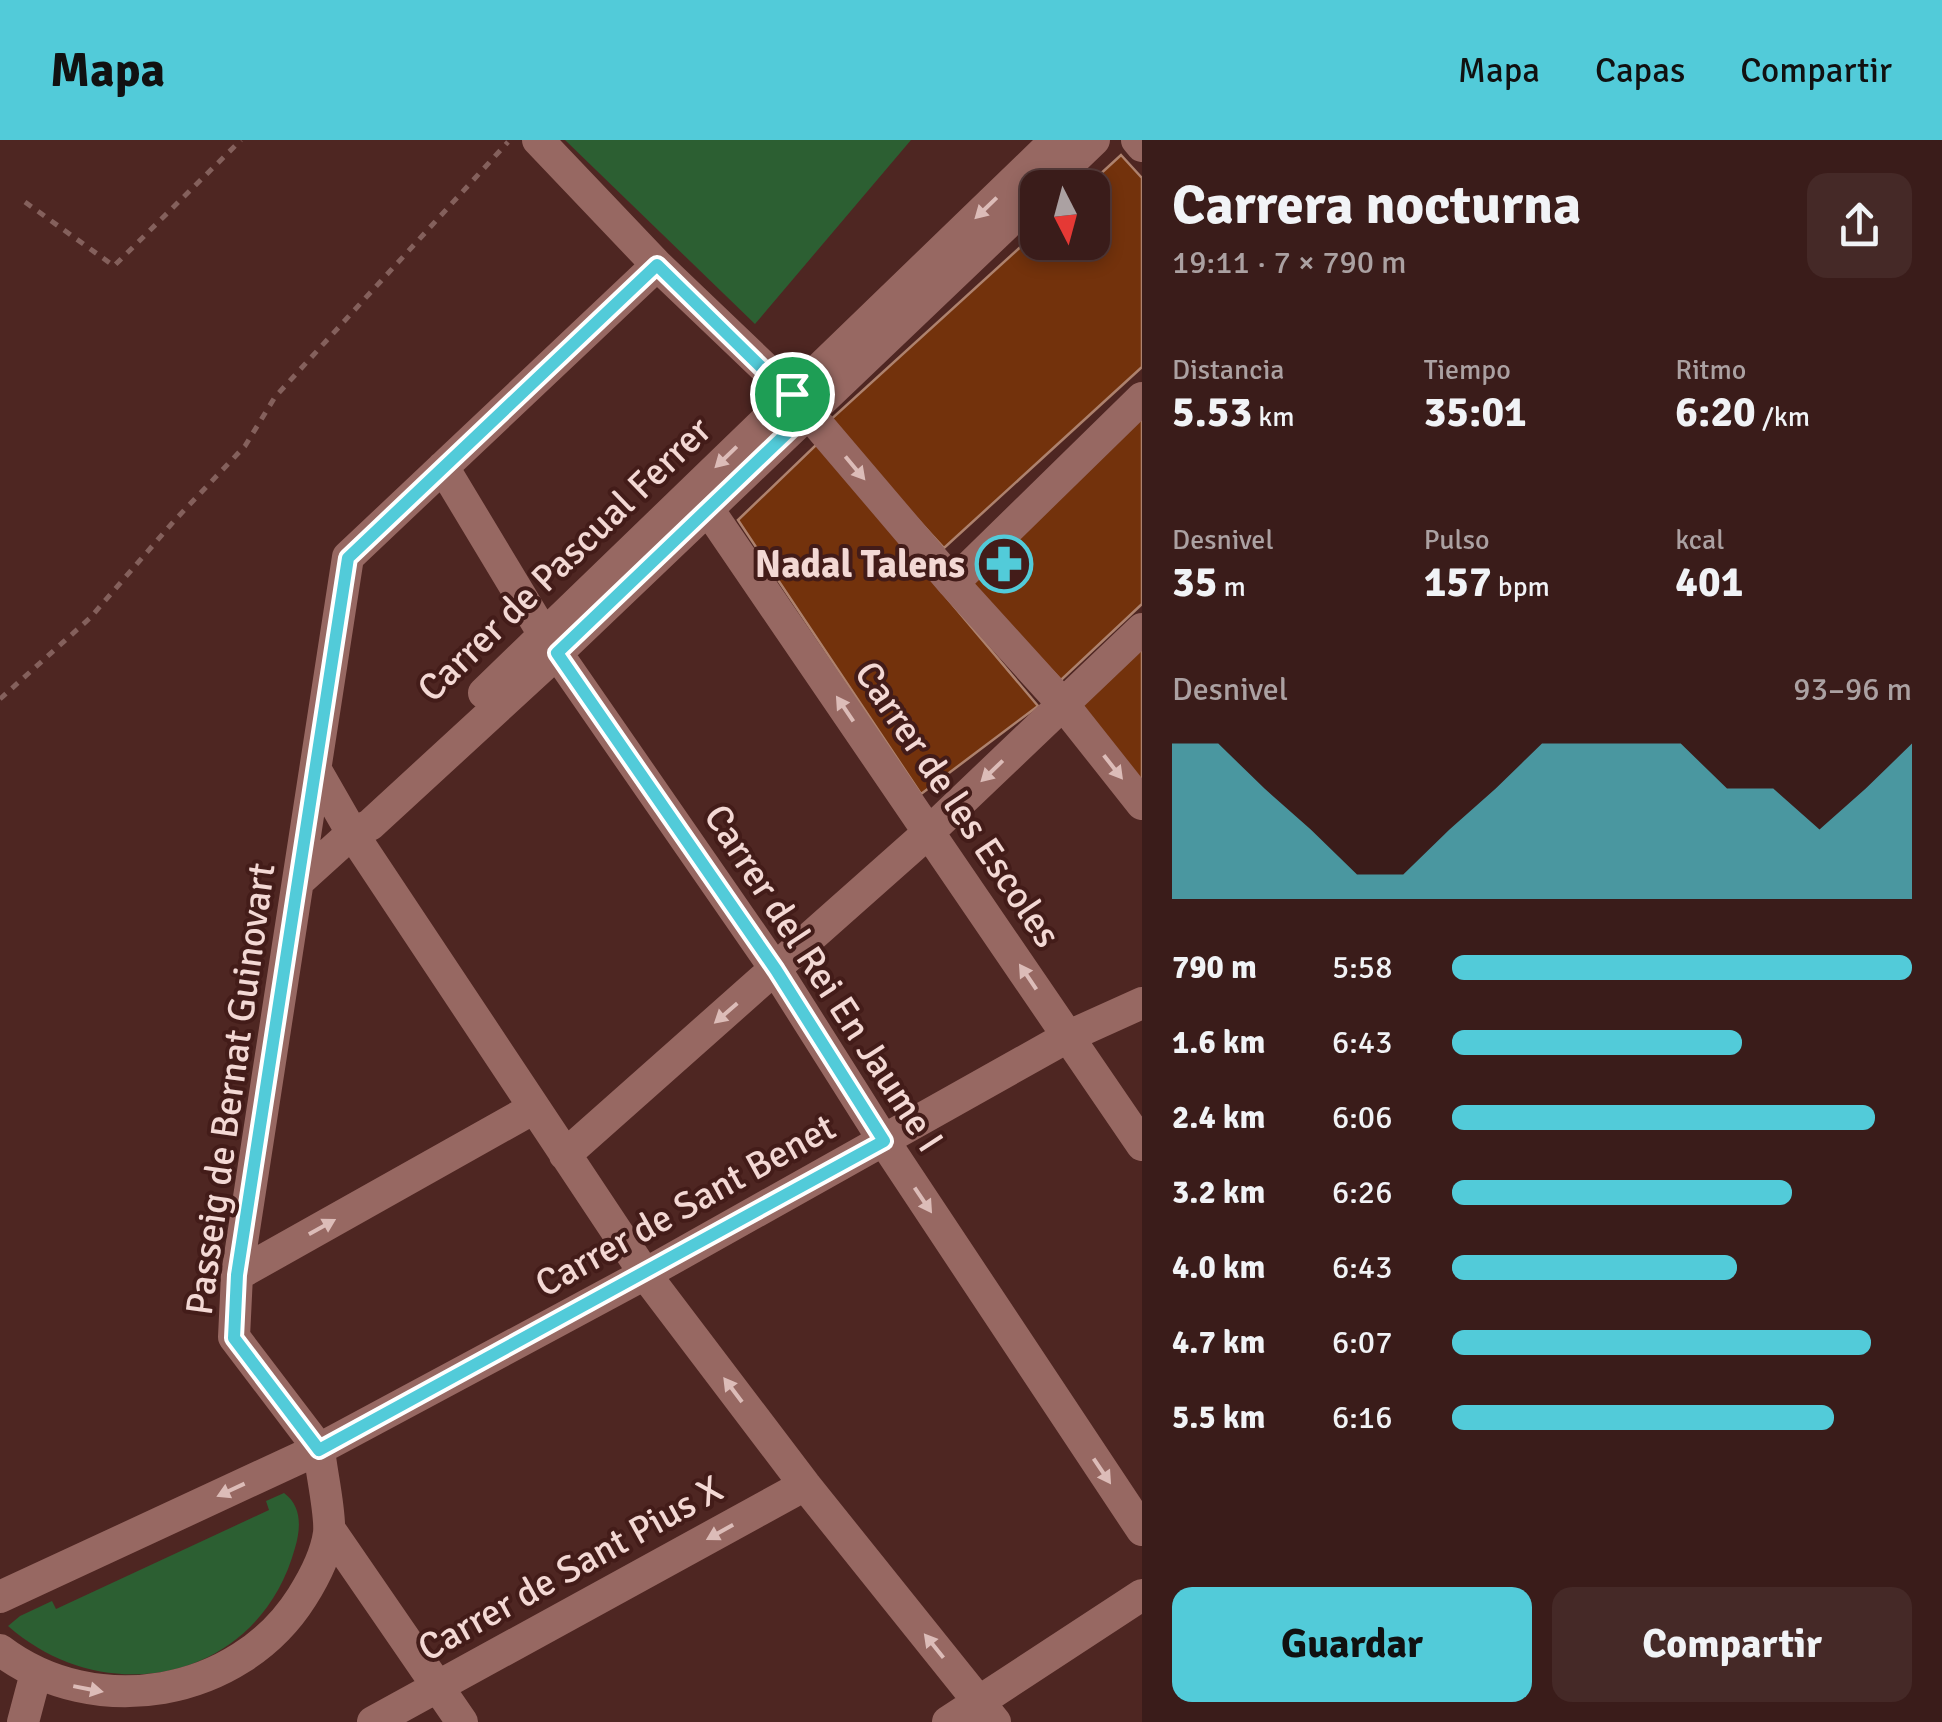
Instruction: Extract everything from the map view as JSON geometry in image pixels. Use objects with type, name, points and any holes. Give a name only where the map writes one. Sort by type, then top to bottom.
[{"type":"street","points":[[538,140],[657,265],[800,403],[953,583],[1062,703],[1142,804]]},
{"type":"street","name":"Carrer de Pascual Ferrer","points":[[299,881],[352,834],[370,825],[550,643],[800,403],[1056,140]]},
{"type":"street","points":[[1063,170],[1094,140]]},
{"type":"street","points":[[1137,140],[1142,146]]},
{"type":"street","name":"Carrer de Pascual Ferrer","points":[[550,643],[708,509],[800,403],[1020,210]]},
{"type":"street","points":[[443,467],[657,265]]},
{"type":"street","points":[[953,583],[1142,398]]},
{"type":"street","name":"Passeig de Bernat Guinovart","points":[[319,1450],[234,1338],[237,1275],[348,558],[443,467]]},
{"type":"street","name":"Carrer del Rei En Jaume I","points":[[443,467],[550,643],[776,970],[884,1141],[1142,1530]]},
{"type":"street","name":"Carrer de les Escoles","points":[[708,509],[1142,1145]]},
{"type":"street","points":[[566,1155],[929,832],[1142,628]]},
{"type":"street","points":[[317,772],[352,834],[646,1274],[805,1484],[987,1712]]},
{"type":"street","name":"Carrer de Sant Benet","points":[[0,1597],[319,1450],[646,1274],[1069,1036],[1142,1004]]},
{"type":"street","points":[[237,1275],[534,1108]]},
{"type":"street","points":[[319,1450],[330,1530],[462,1722]]},
{"type":"street","name":"Carrer de Sant Pius X","points":[[373,1722],[805,1484]]},
{"type":"street","points":[[0,1650],[36,1673],[67,1685],[134,1694],[165,1706],[228,1668],[272,1634],[294,1610],[311,1581],[330,1530]]},
{"type":"street","points":[[948,1722],[987,1712],[1142,1595]]},
{"type":"street","points":[[23,1722],[36,1673]]},
{"type":"path","points":[[24,202],[114,266],[241,140]]},
{"type":"path","points":[[0,699],[90,618],[245,446],[275,397],[510,140]]},
{"type":"green space","points":[[565,140],[911,140],[755,324]]},
{"type":"green space","points":[[284,1493],[297,1511],[298,1533],[276,1593],[249,1628],[214,1654],[175,1669],[133,1674],[90,1669],[47,1653],[8,1626],[52,1601],[56,1609],[269,1510],[266,1501]]},
{"type":"building","points":[[1121,155],[1142,178],[1142,367],[944,548],[828,422],[1020,247],[1020,260],[1110,260],[1110,170],[1105,170]]},
{"type":"building","points":[[1142,411],[1142,604],[1061,680],[964,578]]},
{"type":"building","points":[[817,444],[1038,706],[921,794],[738,520]]},
{"type":"building","points":[[1142,639],[1142,799],[1074,704]]},
{"type":"place","name":"Nadal Talens","points":[[1004,564]]},
{"type":"route","points":[[657,265],[792,394],[808,413],[557,653],[776,970],[884,1141],[319,1450],[234,1338],[237,1275],[348,558],[657,265]]}]
